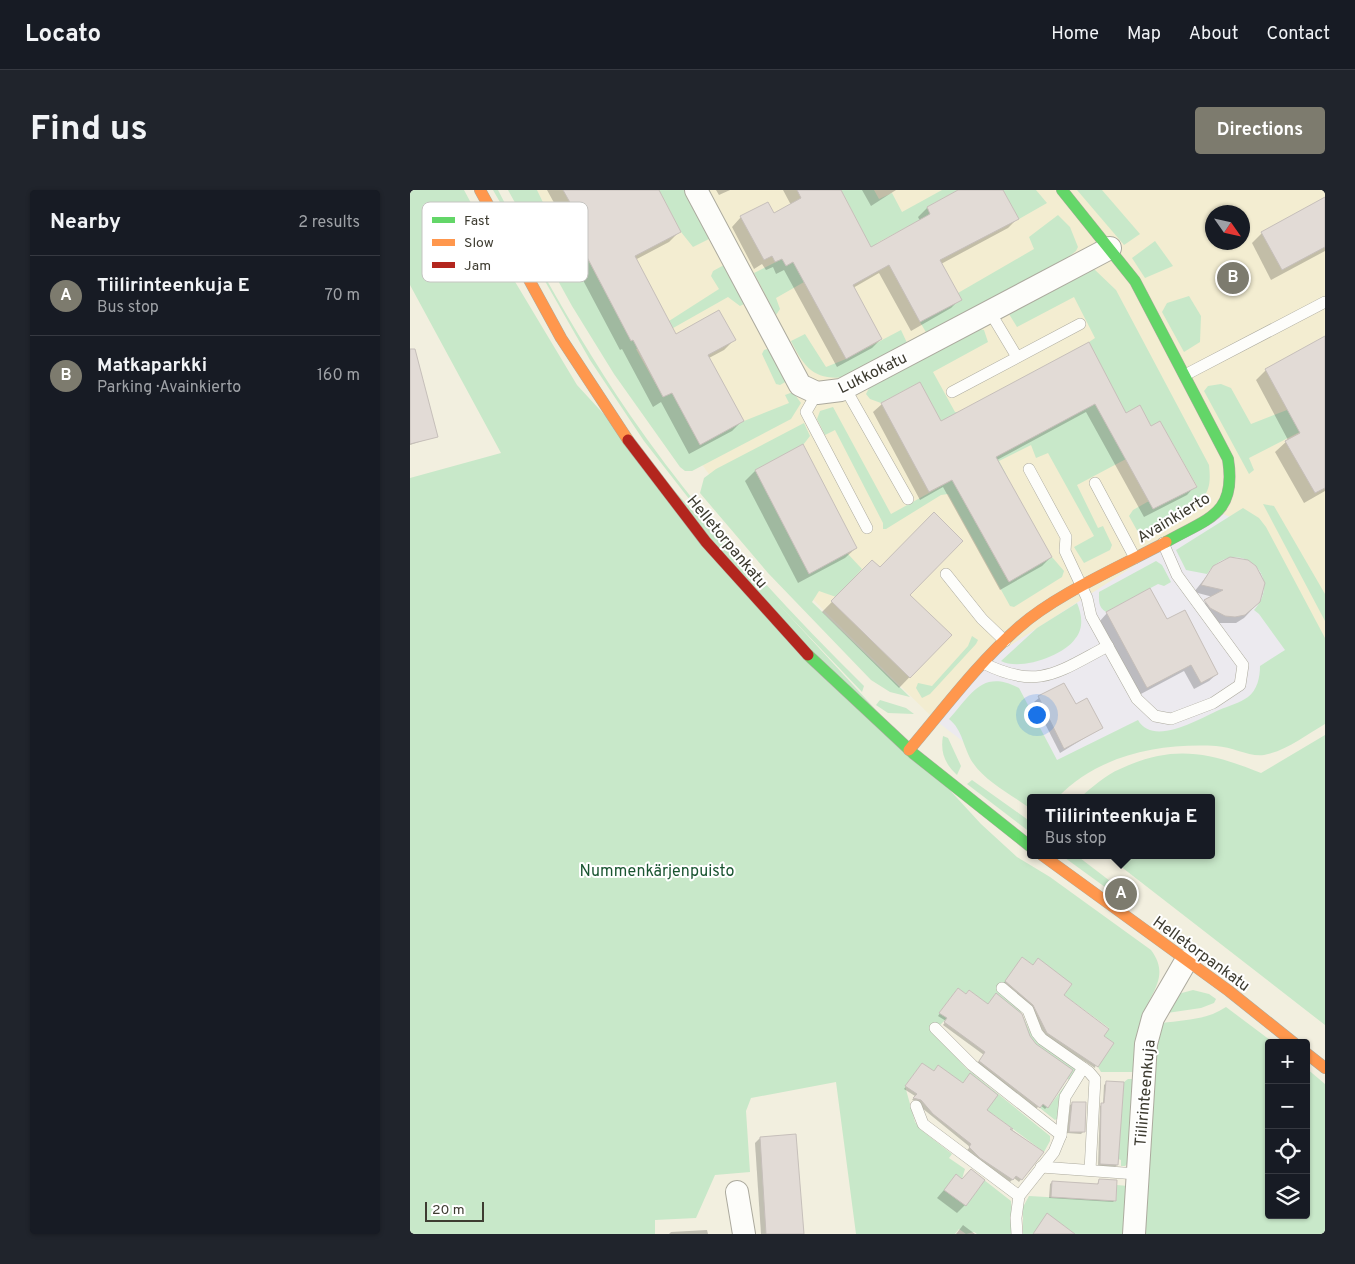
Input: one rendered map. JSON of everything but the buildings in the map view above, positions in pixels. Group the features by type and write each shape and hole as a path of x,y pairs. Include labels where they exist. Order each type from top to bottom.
{"street":[{"name":"Helletorpankatu","path":"480,190 486,202"},
{"name":"Lukkokatu","path":"696,190 800,385 817,393 841,390 1110,248"},
{"name":"Avainkierto","path":"909,750 983,663 1004,641 1044,608 1218,512 1230,496 1231,478 1228,460 1139,289 1110,248 1062,190"},
{"name":"Helletorpankatu","path":"529,282 552,324 615,422 671,498 790,638 860,707 909,750 980,809 1027,844"},
{"name":"Helletorpankatu","path":"1047,859 1229,992 1289,1039"},
{"name":"Tiilirinteenkuja","path":"1134,1234 1146,1044 1153,1018 1186,961"},
{"path":"1310,1056 1325,1068"},
{"path":"737,1192 744,1234"}],"lane":[{"path":"1185,375 1325,302"},
{"path":"990,312 1017,357"},
{"path":"952,392 1080,324"},
{"path":"845,388 908,499"},
{"path":"817,393 806,412 867,528"},
{"path":"1030,469 1066,537 1065,551 1087,598 1091,616 1137,699 1155,716 1171,719 1213,703 1240,685 1243,665 1182,582 1163,543"},
{"path":"1095,483 1135,558"},
{"path":"946,574 982,619 1004,641"},
{"path":"983,663 1003,673 1022,677 1051,676 1108,646"},
{"path":"1002,988 1028,1010 1036,1033 1095,1079 1090,1170"},
{"path":"935,1028 972,1065 1061,1135"},
{"path":"1017,1234 1016,1218 1019,1196 1054,1152 1061,1135 1065,1097 1083,1068"},
{"path":"916,1106 924,1124 1019,1196"},
{"path":"1042,1167 1137,1174"}],"shaded area":[{"path":"537,190 1325,190 1325,649 935,720 770,557 614,345 583,282 588,282 588,202 543,202"},
{"path":"1218,512 1262,530 1325,649 1236,736 1125,742 1049,780 977,752 935,720 983,663"}],"green space":[{"name":"Nummenkärjenpuisto","path":"410,190 464,190 470,202 422,202 422,282 515,282 577,385 981,824 1017,857 1050,877 1151,950 1157,960 1159,977 1142,1018 1134,1072 1101,1072 1098,1067 1114,1043 1104,1036 1109,1028 1064,995 1072,984 1038,959 1033,965 1022,957 999,992 1020,1010 1032,1036 1077,1069 1058,1118 1055,1120 1040,1108 1043,1104 1048,1108 1069,1080 1043,1058 995,1011 969,990 966,994 958,988 939,1013 947,1018 933,1032 966,1068 1050,1136 1050,1141 1044,1152 993,1114 989,1119 938,1065 934,1071 922,1063 905,1086 915,1122 920,1129 952,1154 949,1158 965,1169 962,1179 956,1175 944,1190 966,1205 981,1186 979,1176 1011,1201 1013,1234 977,1234 974,1232 966,1234 959,1229 955,1234 856,1234 836,1082 751,1098 746,1111 750,1172 715,1175 696,1218 655,1220 655,1234 410,1234 410,478 501,453 410,285"},
{"path":"493,190 498,190 504,202 500,202"},
{"path":"508,190 537,190 543,202 515,202"},
{"path":"646,190 686,190 710,235 709,239 693,247 681,232 661,194 588,233 588,223"},
{"path":"841,190 874,190 879,199 892,193 902,212 942,190 958,190 927,207 937,227 918,221 877,243 880,248 804,282 776,298 780,309 776,315 754,273 782,259 786,266 860,226"},
{"path":"1003,190 1036,190 1047,203 1019,219"},
{"path":"1077,190 1102,190 1140,234 1124,245"},
{"path":"1058,215 1070,227 1078,247 1076,251 1061,263 927,334 920,322 961,300 958,293 1034,249 1029,237"},
{"path":"1155,241 1173,266 1145,278 1132,258"},
{"path":"588,260 631,341 669,321 719,289 711,276 713,271 724,265 746,303 740,306 728,297 636,349 663,397 672,393 700,445 744,421 789,403 785,395 793,392 801,403 791,419 692,471 685,471 680,467 614,374 559,282 588,282"},
{"path":"1094,269 1116,290 1209,465 1209,484 1205,495 1193,507 1139,534 1129,516 1133,510 1149,501 1153,509 1197,486 1160,421 1151,426 1140,405 1106,424 1126,459 1077,485 1098,528 1103,526 1112,545 1110,550 1084,563 1074,547 1094,536 1048,453 1036,458 1031,445 999,461 1006,474 962,498 1008,581 1052,557 1064,571 1062,577 1014,607 1010,606 948,494 941,495 886,529 883,529 883,523 835,430 825,435 817,419 820,411 833,407 891,514 967,472 920,382 881,403 870,399 866,394 869,388 980,329 984,330 988,342 933,372 955,412 959,412 986,462 1115,393 1089,342 1095,338 1074,297 1017,327 1009,314"},
{"path":"545,282 548,282 630,415 683,487 741,556 801,622 864,686 862,692 739,563 644,441 590,360"},
{"path":"1189,296 1201,316 1200,342 1184,352 1162,312 1167,303"},
{"path":"901,330 908,345 846,377 826,377 811,370 791,341 805,334 826,367 846,359"},
{"path":"770,348 787,381 780,385 776,384 762,354 764,350"},
{"path":"1221,384 1231,388 1251,424 1287,410 1325,389 1325,419 1249,458 1254,470 1249,474 1204,391 1208,386"},
{"path":"804,423 810,436 803,445 755,470 809,573 847,553 862,569 836,597 819,591 812,602 910,697 890,692 871,680 768,573 700,493 704,478 716,469"},
{"path":"1263,504 1274,506 1325,594 1325,621"},
{"path":"1243,508 1259,518 1266,527 1325,638 1325,724 1288,746 1264,755 1253,755 1216,746 1194,746 1151,750 1130,755 1091,771 1073,783 1061,794 1027,794 1027,806 978,770 957,728 949,719 979,687 996,681 1019,688 1057,760 1138,720 1145,728 1154,731 1165,731 1189,724 1241,701 1254,691 1260,666 1285,650 1259,614 1254,610 1262,596 1264,584 1260,572 1253,563 1242,558 1230,558 1218,563 1207,574 1186,570 1176,550"},
{"path":"1156,561 1162,565 1171,582 1164,586 1158,584 1106,612 1102,608 1099,592"},
{"path":"1077,603 1081,617 1081,626 1078,635 1069,645 1051,656 1030,663 1009,664 1001,661 1037,628"},
{"path":"972,636 978,640 976,644 930,694 922,698 916,688 918,683 932,686 968,646"},
{"path":"880,700 906,708 914,714 888,713 876,705"},
{"path":"1325,735 1325,1025 1111,859 1215,859 1215,794 1084,794 1114,772 1139,761 1157,756 1191,754 1208,756 1261,773"},
{"path":"943,736 948,738 961,766 957,775 949,767 944,757 942,747"},
{"path":"972,780 1027,819 1027,830 967,784"},
{"path":"1066,859 1081,859 1110,881 1105,887"},
{"path":"1193,990 1209,994 1216,999 1214,1003 1201,1008 1167,1013 1178,994"},
{"path":"1226,1007 1269,1039 1265,1039 1265,1219 1310,1219 1310,1071 1325,1084 1325,1234 1143,1234 1154,1051 1162,1023 1203,1017"},
{"path":"1128,1079 1134,1079 1130,1161 1125,1166 1121,1166 1121,1160 1118,1159 1124,1082"},
{"path":"1117,1185 1128,1186 1125,1234 1075,1234 1059,1222 1043,1220 1033,1234 1023,1234 1023,1207 1029,1196 1116,1201"}],"traffic: fast":[{"path":"1062,190 1135,281 1228,459 1230,478 1228,492 1223,504 1206,520 1166,542"},
{"path":"808,655 914,754 1027,844"}],"traffic: slow":[{"path":"480,190 487,202"},
{"path":"530,282 561,338 628,440"},
{"path":"909,750 975,672 1018,628 1069,592 1166,542"},
{"path":"1048,859 1229,991 1289,1039"},
{"path":"1310,1056 1325,1068"}],"traffic: jam":[{"path":"628,440 706,542 808,655"}],"place":[{"name":"Matkaparkki","path":"1233,278"},
{"name":"Tiilirinteenkuja E","path":"1121,894"}]}
